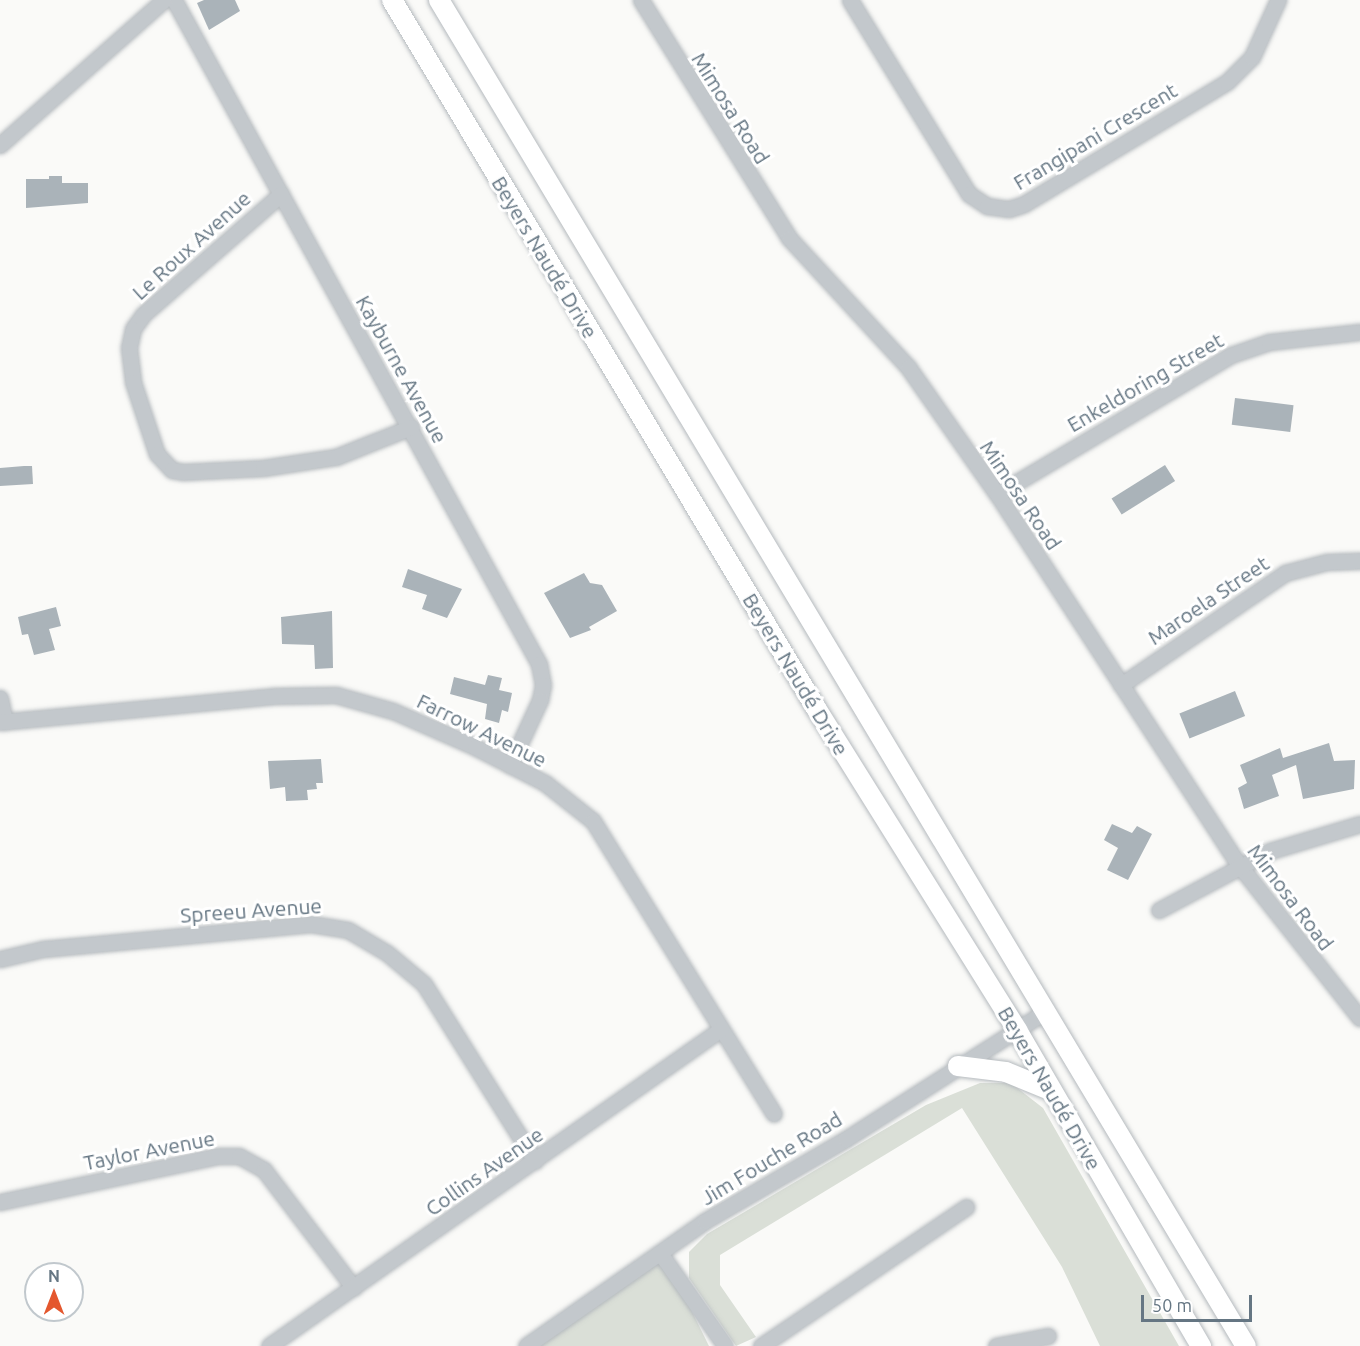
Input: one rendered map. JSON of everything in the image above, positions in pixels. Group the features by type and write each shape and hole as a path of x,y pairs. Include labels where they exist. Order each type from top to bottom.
{"main road":[{"name":"Beyers Naudé Drive","path":"392,0 810,698 1017,1030 1201,1346"},
{"name":"Beyers Naudé Drive","path":"439,0 1043,1013 1246,1346"},
{"path":"958,1066 1006,1072 1050,1090"}],"street":[{"path":"0,145 164,0"},
{"name":"Kayburne Avenue","path":"174,0 411,427 539,664 543,685 540,700 510,765"},
{"name":"Mimosa Road","path":"641,0 789,238 908,367 997,494 1239,865 1360,1018"},
{"name":"Frangipani Crescent","path":"850,0 969,194 987,206 1009,209 1024,204 1227,82 1252,57 1278,0"},
{"name":"Le Roux Avenue","path":"281,194 143,315 133,329 129,348 133,382 157,454 172,470 183,472 262,468 336,457 411,427"},
{"name":"Enkeldoring Street","path":"997,494 1231,355 1269,342 1360,332"},
{"name":"Maroela Street","path":"1121,685 1285,573 1327,562 1360,561"},
{"name":"Farrow Avenue","path":"3,721 274,696 336,695 393,711 510,765 562,795 593,821 774,1114"},
{"path":"0,698 3,721"},
{"path":"1159,910 1239,865 1312,836 1360,824"},
{"name":"Spreeu Avenue","path":"0,959 54,947 311,924 348,930 387,953 424,984 536,1161"},
{"name":"Jim Fouche Road","path":"526,1346 660,1253 1043,1013"},
{"name":"Collins Avenue","path":"269,1346 536,1161 721,1029"},
{"name":"Taylor Avenue","path":"0,1202 218,1156 239,1156 264,1170 354,1288"},
{"path":"770,1343 966,1207"},
{"path":"660,1253 725,1346"},
{"path":"996,1346 1048,1336"}],"shaded area":[{"path":"980,1083 1011,1083 1043,1108 1179,1346 1100,1346 1062,1267 962,1108 720,1255 720,1285 756,1337 736,1346 689,1278 689,1252 707,1234 926,1105"},
{"path":"663,1253 709,1346 528,1346"}],"building":[{"path":"204,0 235,0 240,11 209,30 197,3"},
{"path":"49,176 62,176 62,183 88,183 88,203 26,208 26,179 49,179"},
{"path":"1235,398 1294,405 1290,432 1232,425"},
{"path":"1165,465 1175,481 1122,514 1112,498"},
{"path":"32,466 33,484 0,486 0,468"},
{"path":"408,569 462,589 447,618 422,609 427,595 402,587"},
{"path":"584,573 590,583 602,585 617,611 589,627 591,630 570,638 544,593"},
{"path":"56,607 61,626 49,629 55,650 34,655 28,634 22,635 18,617"},
{"path":"332,611 333,668 315,669 314,645 282,644 281,617"},
{"path":"488,675 502,678 499,690 512,693 508,712 502,710 499,723 485,719 487,704 450,694 454,677 485,685"},
{"path":"1235,691 1245,716 1189,739 1179,713"},
{"path":"1329,743 1334,761 1355,760 1354,789 1303,799 1296,765 1272,775 1279,796 1244,809 1238,788 1247,783 1240,765 1280,748 1283,758"},
{"path":"321,759 323,783 316,783 317,789 307,790 308,800 286,801 285,787 270,789 268,761"},
{"path":"1112,824 1132,833 1137,826 1152,834 1128,880 1107,870 1118,848 1104,840"}]}
